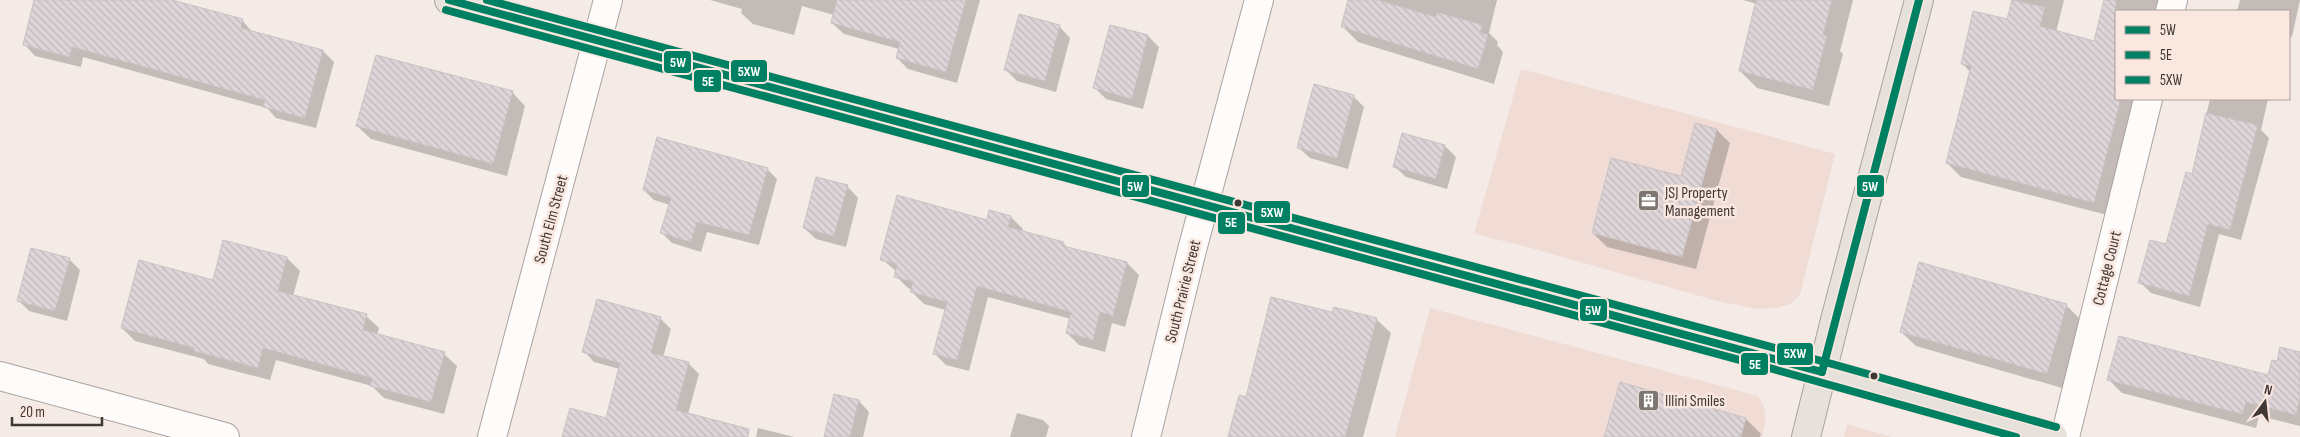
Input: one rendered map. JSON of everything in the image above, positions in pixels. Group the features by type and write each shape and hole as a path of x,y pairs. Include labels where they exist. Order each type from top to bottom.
{"main road":[{"path":"449,0 1822,372 2053,437"},
{"path":"1806,437 1919,0"}],"street":[{"name":"South Elm Street","path":"492,437 608,0"},
{"name":"South Prairie Street","path":"1146,437 1204,205 1259,0"},
{"name":"Cottage Court","path":"2064,437 2148,100"},
{"path":"0,376 225,437"}],"shaded area":[{"path":"1521,69 1835,154 1800,295 1790,304 1777,308 1757,309 1721,302 1524,246 1474,234"},
{"path":"1430,308 1758,396 1764,407 1766,418 1762,437 1395,437"},
{"path":"1847,424 1892,437 1844,437"}],"building":[{"path":"34,0 172,0 243,19 241,28 323,50 305,118 263,107 265,100 72,47 70,57 23,45"},
{"path":"837,0 966,0 946,72 896,58 900,42 831,23"},
{"path":"1348,0 1378,0 1436,17 1437,12 1483,25 1480,32 1488,35 1478,69 1341,27"},
{"path":"1756,0 1832,0 1823,35 1827,36 1813,90 1739,71"},
{"path":"2012,0 2045,7 2040,26 2094,41 2104,0 2116,0 2115,100 2121,100 2094,203 1946,163 1971,66 1961,64 1973,11 2007,19"},
{"path":"1019,14 1060,25 1045,81 1004,70"},
{"path":"1110,25 1148,35 1132,99 1093,88"},
{"path":"376,55 513,91 493,164 356,126"},
{"path":"1314,84 1354,95 1337,158 1297,148"},
{"path":"2206,113 2258,125 2230,230 2208,224 2189,296 2138,283 2150,240 2166,244 2186,172 2192,174"},
{"name":"JSJ Property Management","path":"1695,123 1717,129 1682,257 1592,233 1611,158 1681,176"},
{"path":"1402,133 1445,145 1436,179 1393,167"},
{"path":"657,137 768,168 749,235 697,222 691,242 660,233 671,198 643,190"},
{"path":"816,177 848,185 834,236 803,228"},
{"path":"897,195 987,220 989,210 1011,216 1008,227 1064,242 1063,246 1127,262 1113,316 1100,312 1093,340 1066,333 1071,312 977,286 957,360 933,354 947,302 910,292 913,282 894,277 897,264 880,260"},
{"path":"223,240 287,257 278,291 367,314 363,330 445,352 431,402 370,386 372,378 263,348 258,368 194,351 194,348 121,328 139,260 213,280"},
{"path":"31,248 70,258 55,311 17,301"},
{"path":"1919,262 2067,304 2047,374 1900,332"},
{"path":"1271,297 1332,312 1334,307 1377,318 1345,437 1228,437 1239,395 1246,397"},
{"path":"597,299 661,317 651,353 689,362 676,410 749,429 748,437 562,437 570,408 606,418 620,363 582,352"},
{"path":"2119,336 2268,375 2272,360 2277,361 2280,347 2300,352 2300,398 2296,415 2246,402 2242,414 2107,380"},
{"name":"Illini Smiles","path":"1620,382 1746,418 1741,437 1604,437"},
{"path":"834,394 859,400 850,437 824,437"}],"transit line":[{"name":"5W","path":"449,0 1822,372"},
{"name":"5XW","path":"487,0 1786,351 2056,427"},
{"name":"5W","path":"1822,372 1919,0"},
{"name":"5E","path":"446,10 1780,371 2016,437"}],"place":[{"name":"JSJ Property Management","path":"1649,201"},
{"name":"Illini Smiles","path":"1649,400"}]}
